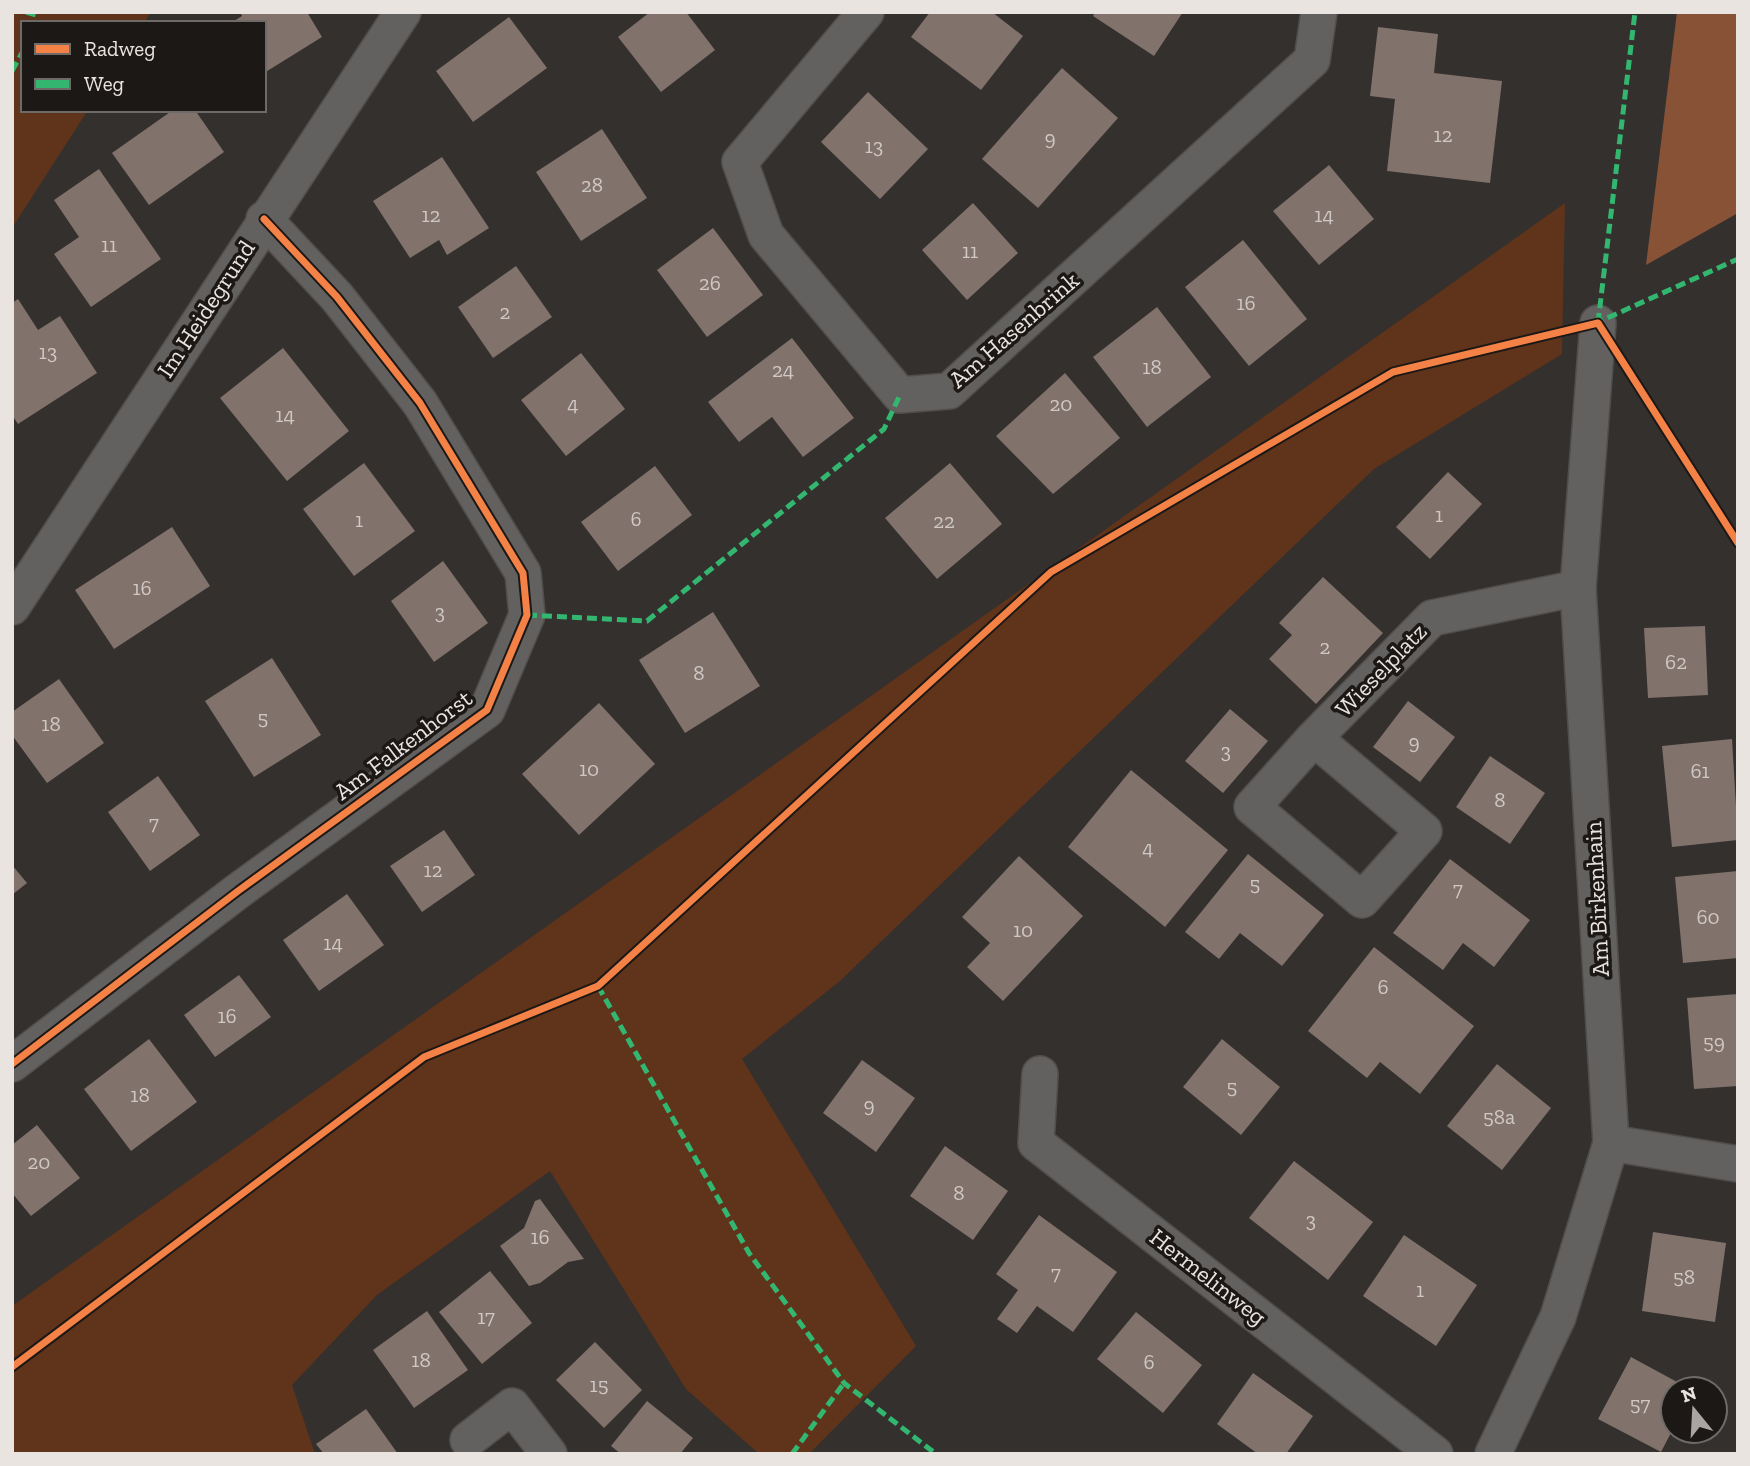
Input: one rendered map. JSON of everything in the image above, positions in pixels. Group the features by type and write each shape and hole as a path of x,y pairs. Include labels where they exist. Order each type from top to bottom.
{"street":[{"name":"Im Heidegrund","path":"12,607 264,219 403,12"},
{"name":"Am Hasenbrink","path":"866,12 740,162 766,235 900,395 949,391 1312,60 1319,12"},
{"name":"Am Falkenhorst","path":"12,1064 238,891 486,710 527,615 523,573 420,403 337,298 264,219"},
{"name":"Am Birkenhain","path":"1493,1454 1558,1317 1611,1143 1578,588 1598,323"},
{"name":"Wieselplatz","path":"1314,738 1424,831 1362,900 1252,807 1314,738 1433,618 1578,588"},
{"name":"Hermelinweg","path":"1041,1074 1036,1143 1435,1454"},
{"path":"1611,1143 1738,1164"},
{"path":"468,1440 512,1406 550,1454"}],"shaded area":[{"path":"12,12 151,12 145,21 21,21 21,112 87,112 12,228"},
{"path":"1677,12 1738,12 1738,213 1646,265"},
{"path":"1565,203 1562,354 1374,469 840,981 742,1059 916,1346 809,1454 759,1454 686,1389 550,1171 377,1295 292,1385 315,1454 12,1454 12,1306"}],"building":[{"path":"240,12 307,12 322,37 266,72 266,21 234,21 242,16"},
{"path":"650,12 686,12 715,50 661,92 618,37"},
{"path":"930,12 992,12 1023,36 981,90 911,37"},
{"path":"1095,12 1183,12 1154,56 1093,16"},
{"path":"509,17 547,68 473,122 436,71"},
{"path":"1378,27 1438,34 1434,73 1502,81 1490,183 1387,171 1395,99 1370,96"},
{"path":"1062,68 1118,118 1038,208 982,159"},
{"path":"868,92 928,149 880,199 821,142"},
{"path":"170,112 196,112 224,152 149,205 112,153"},
{"path":"602,129 647,198 581,241 536,172"},
{"path":"442,157 489,228 447,255 439,240 410,258 373,201"},
{"path":"1329,165 1374,219 1319,265 1273,211"},
{"path":"99,169 161,259 91,307 54,254 79,237 54,200"},
{"path":"973,203 1018,253 967,300 922,250"},
{"path":"713,228 763,295 707,337 657,270"},
{"path":"1243,240 1307,319 1249,366 1185,287"},
{"path":"516,266 552,317 493,358 458,307"},
{"path":"18,299 38,330 60,316 97,373 18,424 12,415 12,303"},
{"path":"1157,307 1211,377 1147,427 1093,357"},
{"path":"792,338 854,418 803,457 772,417 739,442 708,402"},
{"path":"283,348 349,431 287,481 220,398"},
{"path":"581,353 625,409 566,456 521,400"},
{"path":"1065,373 1120,438 1053,494 996,436"},
{"path":"364,463 415,531 354,576 303,509"},
{"path":"950,463 1002,524 937,579 885,518"},
{"path":"655,466 692,515 618,571 581,522"},
{"path":"1448,472 1482,504 1430,559 1396,527"},
{"path":"172,527 210,586 114,649 75,590"},
{"path":"443,561 488,623 434,662 391,601"},
{"path":"1323,577 1383,633 1316,704 1269,659 1292,635 1279,623"},
{"path":"713,612 760,686 685,733 639,660"},
{"path":"1705,626 1708,695 1648,698 1644,628"},
{"path":"272,658 321,735 254,777 205,701"},
{"path":"59,679 104,743 47,783 12,735 12,712"},
{"path":"1408,701 1455,737 1420,782 1373,747"},
{"path":"599,703 655,764 579,835 522,774"},
{"path":"1230,709 1268,741 1223,793 1185,761"},
{"path":"1732,739 1738,840 1672,847 1662,746"},
{"path":"1490,756 1545,793 1510,844 1456,807"},
{"path":"1131,770 1228,850 1165,927 1068,847"},
{"path":"158,776 200,835 150,871 108,812"},
{"path":"444,830 475,875 422,912 390,866"},
{"path":"1248,854 1324,915 1282,966 1240,933 1219,959 1185,932"},
{"path":"1019,856 1083,916 1003,1001 967,967 990,943 962,917"},
{"path":"1450,859 1530,920 1494,967 1463,943 1443,970 1393,933"},
{"path":"12,865 27,883 12,895"},
{"path":"1738,871 1738,958 1683,963 1675,877"},
{"path":"347,894 384,945 319,991 283,940"},
{"path":"1374,947 1474,1026 1420,1094 1380,1062 1367,1078 1308,1031"},
{"path":"239,975 271,1017 215,1057 184,1015"},
{"path":"1738,994 1738,1086 1694,1089 1687,998"},
{"path":"149,1039 197,1102 131,1151 84,1089"},
{"path":"1222,1039 1280,1087 1241,1135 1183,1087"},
{"path":"862,1060 915,1098 876,1152 823,1113"},
{"path":"1497,1064 1551,1108 1502,1170 1447,1126"},
{"path":"37,1125 80,1178 31,1216 12,1193 12,1145"},
{"path":"945,1146 1008,1191 973,1240 910,1196"},
{"path":"1294,1161 1373,1222 1328,1280 1249,1218"},
{"path":"540,1199 584,1259 568,1262 540,1283 529,1286 500,1246 524,1228 535,1201"},
{"path":"1039,1215 1117,1272 1073,1332 1037,1306 1017,1333 997,1319 1018,1290 996,1274"},
{"path":"1653,1232 1726,1243 1715,1322 1642,1311"},
{"path":"1404,1235 1477,1285 1436,1346 1363,1296"},
{"path":"490,1271 532,1323 482,1364 439,1312"},
{"path":"427,1311 468,1370 414,1408 373,1350"},
{"path":"1136,1312 1202,1365 1163,1413 1097,1359"},
{"path":"595,1342 642,1390 604,1428 556,1380"},
{"path":"1631,1357 1664,1375 1659,1375 1659,1445 1665,1445 1661,1452 1598,1419"},
{"path":"1253,1373 1313,1416 1286,1454 1258,1454 1217,1424"},
{"path":"647,1401 693,1438 680,1454 621,1454 611,1446"},
{"path":"366,1409 398,1454 324,1454 316,1444"}],"marked path":[{"path":"26,12 40,16"},
{"path":"1598,323 1635,12"},
{"path":"12,71 21,55"},
{"path":"1594,324 1738,259"},
{"path":"527,615 647,621 884,429 900,395"},
{"path":"598,986 749,1253 844,1383 936,1454"},
{"path":"792,1454 844,1383"}],"cycle path":[{"path":"12,1064 238,891 487,710 527,615 523,573 420,403 337,297 264,219"},
{"path":"12,1367 424,1057 598,986 1051,572 1393,372 1598,323 1738,543"}]}
